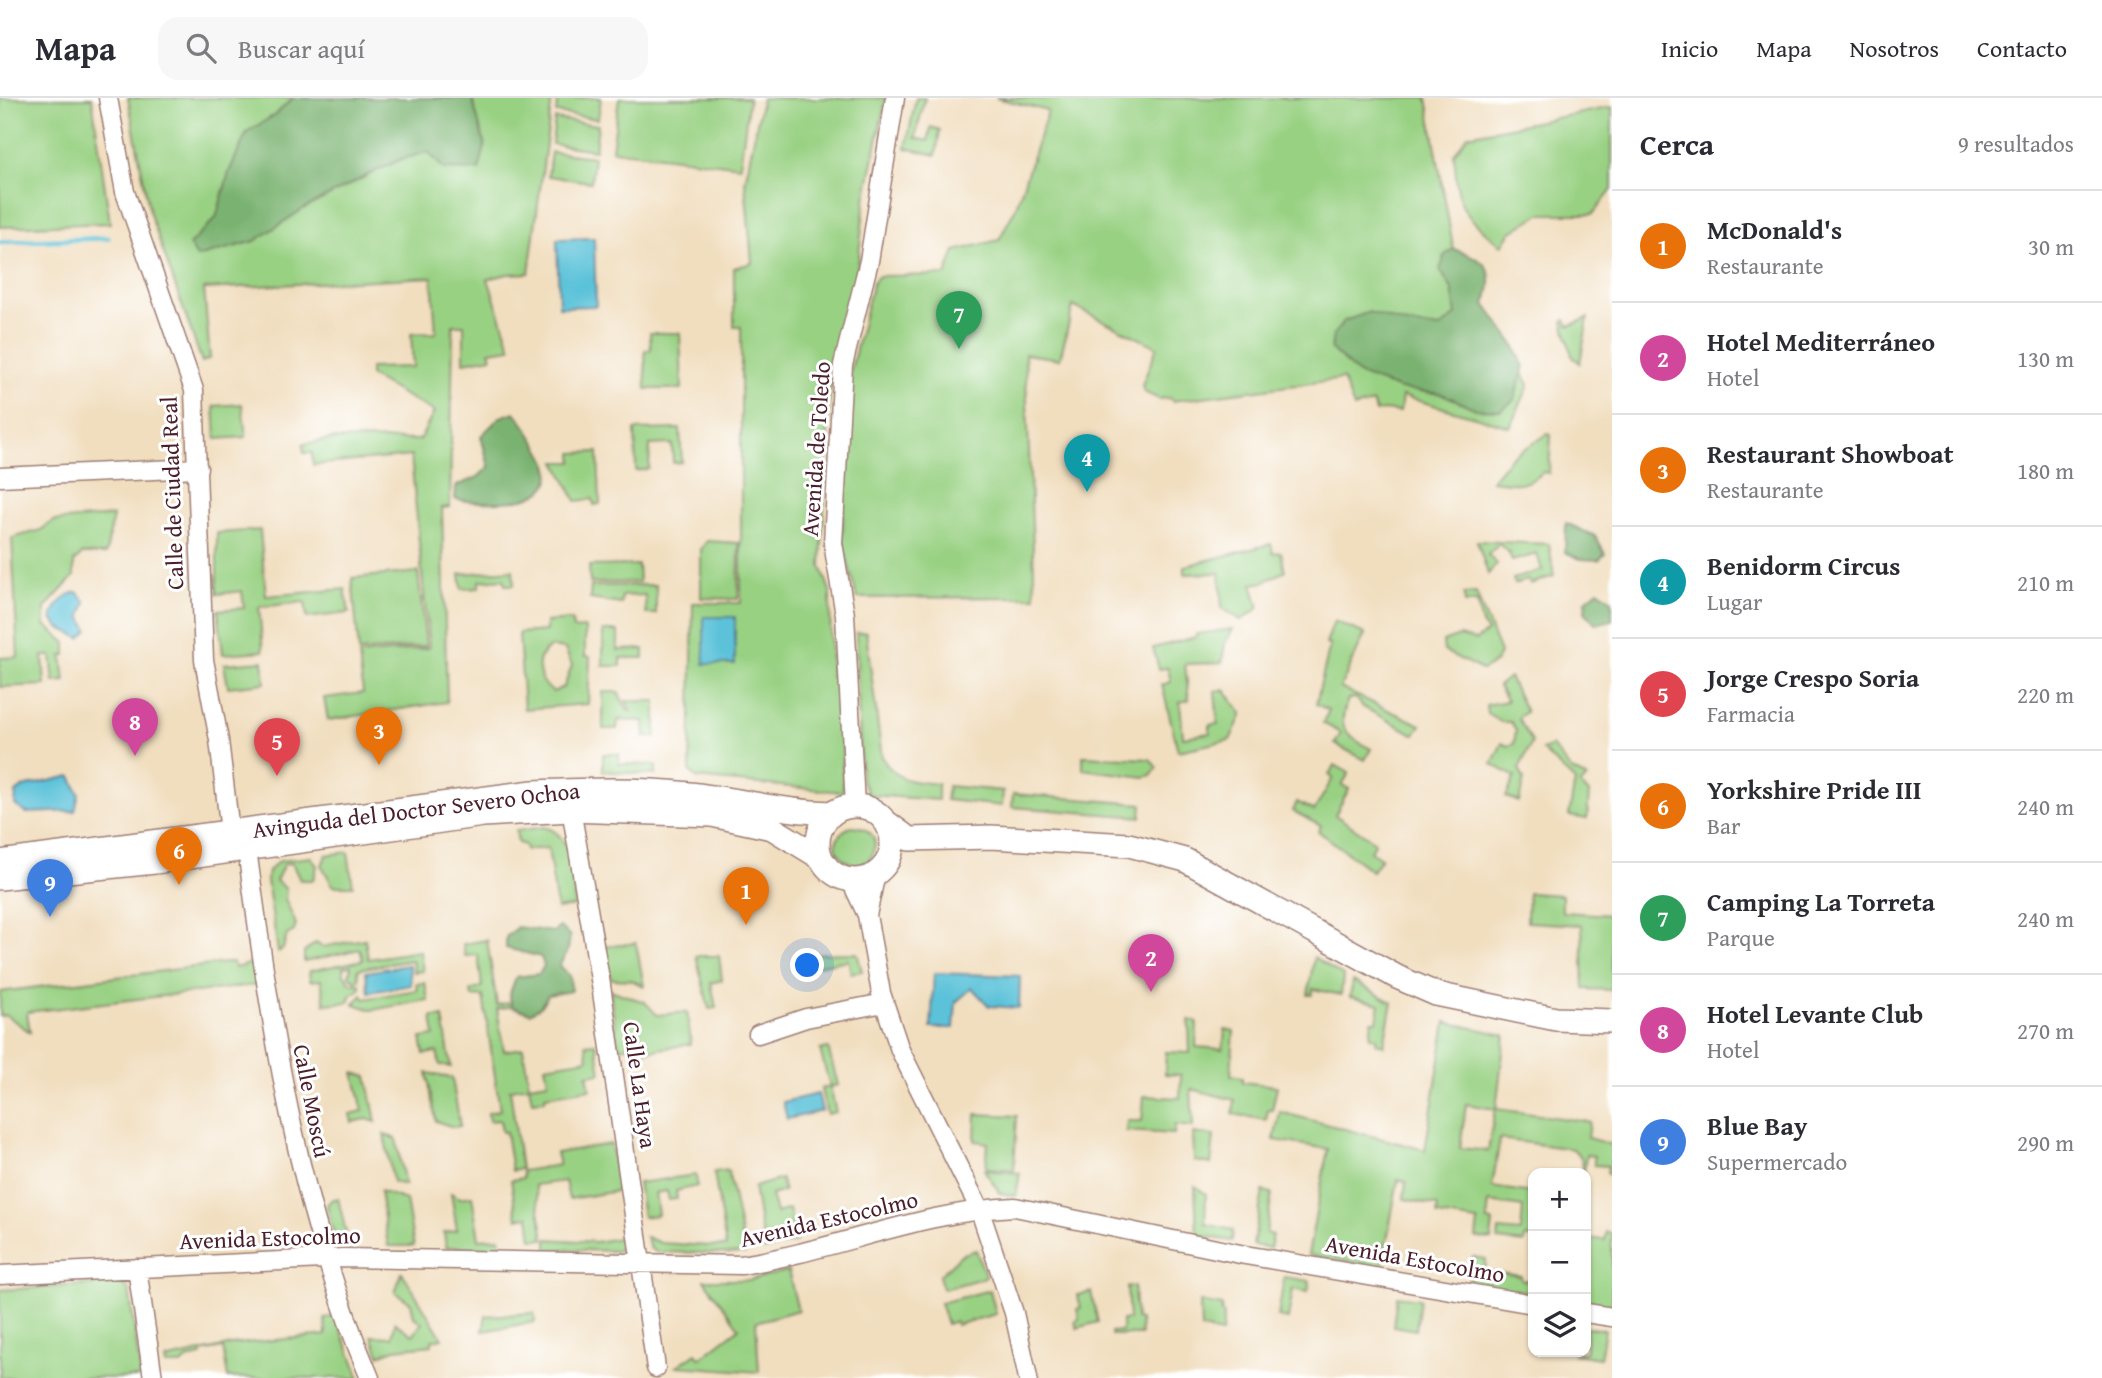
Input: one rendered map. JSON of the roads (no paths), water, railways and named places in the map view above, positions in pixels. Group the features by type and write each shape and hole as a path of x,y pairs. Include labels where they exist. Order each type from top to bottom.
{"street":[{"name":"Calle de Ciudad Real","path":"108,98 125,192 192,383 198,468 198,569 204,660 219,740 225,842"},
{"name":"Avenida de Toledo","path":"855,806 845,615 832,543 843,365 869,261 895,98"},
{"path":"0,477 198,468"},
{"name":"Avinguda del Doctor Severo Ochoa","path":"0,878 475,799 569,800 688,793 805,813 832,813"},
{"name":"Avinguda del Doctor Severo Ochoa","path":"0,862 225,842 247,849 569,800 712,815 772,828 821,858"},
{"name":"Calle La Haya","path":"569,800 600,985 656,1368"},
{"path":"909,839 883,865 862,879 850,880 828,868 821,858 819,834 832,813 855,806 877,813 909,839 991,837 1129,845 1189,862 1397,977 1436,994 1556,1019 1612,1021"},
{"path":"867,915 891,832 886,822"},
{"name":"Calle Moscú","path":"247,849 273,1032 307,1199 370,1378"},
{"path":"850,880 867,915 884,1003 900,1050 979,1208 1014,1313 1028,1378"},
{"path":"758,1034 806,1018 884,1003"},
{"name":"Avenida Estocolmo","path":"0,1275 326,1259 694,1266 760,1262 979,1208 1015,1206 1245,1255 1528,1303"},
{"path":"137,1268 153,1378"},
{"path":"1591,1314 1612,1317"}],"water":[{"path":"594,238 596,306 559,307 557,239"},
{"path":"77,592 86,602 81,616 88,630 80,638 58,627 52,619 61,602"},
{"path":"704,617 735,617 735,664 704,664"},
{"path":"71,776 79,794 75,811 26,813 15,805 16,793 23,787"},
{"path":"409,965 411,985 369,992 366,972"},
{"path":"934,973 1020,976 1019,1008 989,1006 972,988 956,1002 954,1028 931,1028"},
{"path":"818,1094 822,1111 787,1119 783,1102"}],"waterway":[{"path":"0,242 108,238"}],"place":[{"name":"Camping La Torreta","path":"959,349"},
{"name":"Benidorm Circus","path":"1087,492"},
{"name":"Hotel Levante Club","path":"135,756"},
{"name":"Restaurant Showboat","path":"379,765"},
{"name":"Jorge Crespo Soria","path":"277,776"},
{"name":"Yorkshire Pride III","path":"179,885"},
{"name":"Blue Bay","path":"50,917"},
{"name":"McDonald's","path":"746,925"},
{"name":"Hotel Mediterráneo","path":"1151,992"}]}
